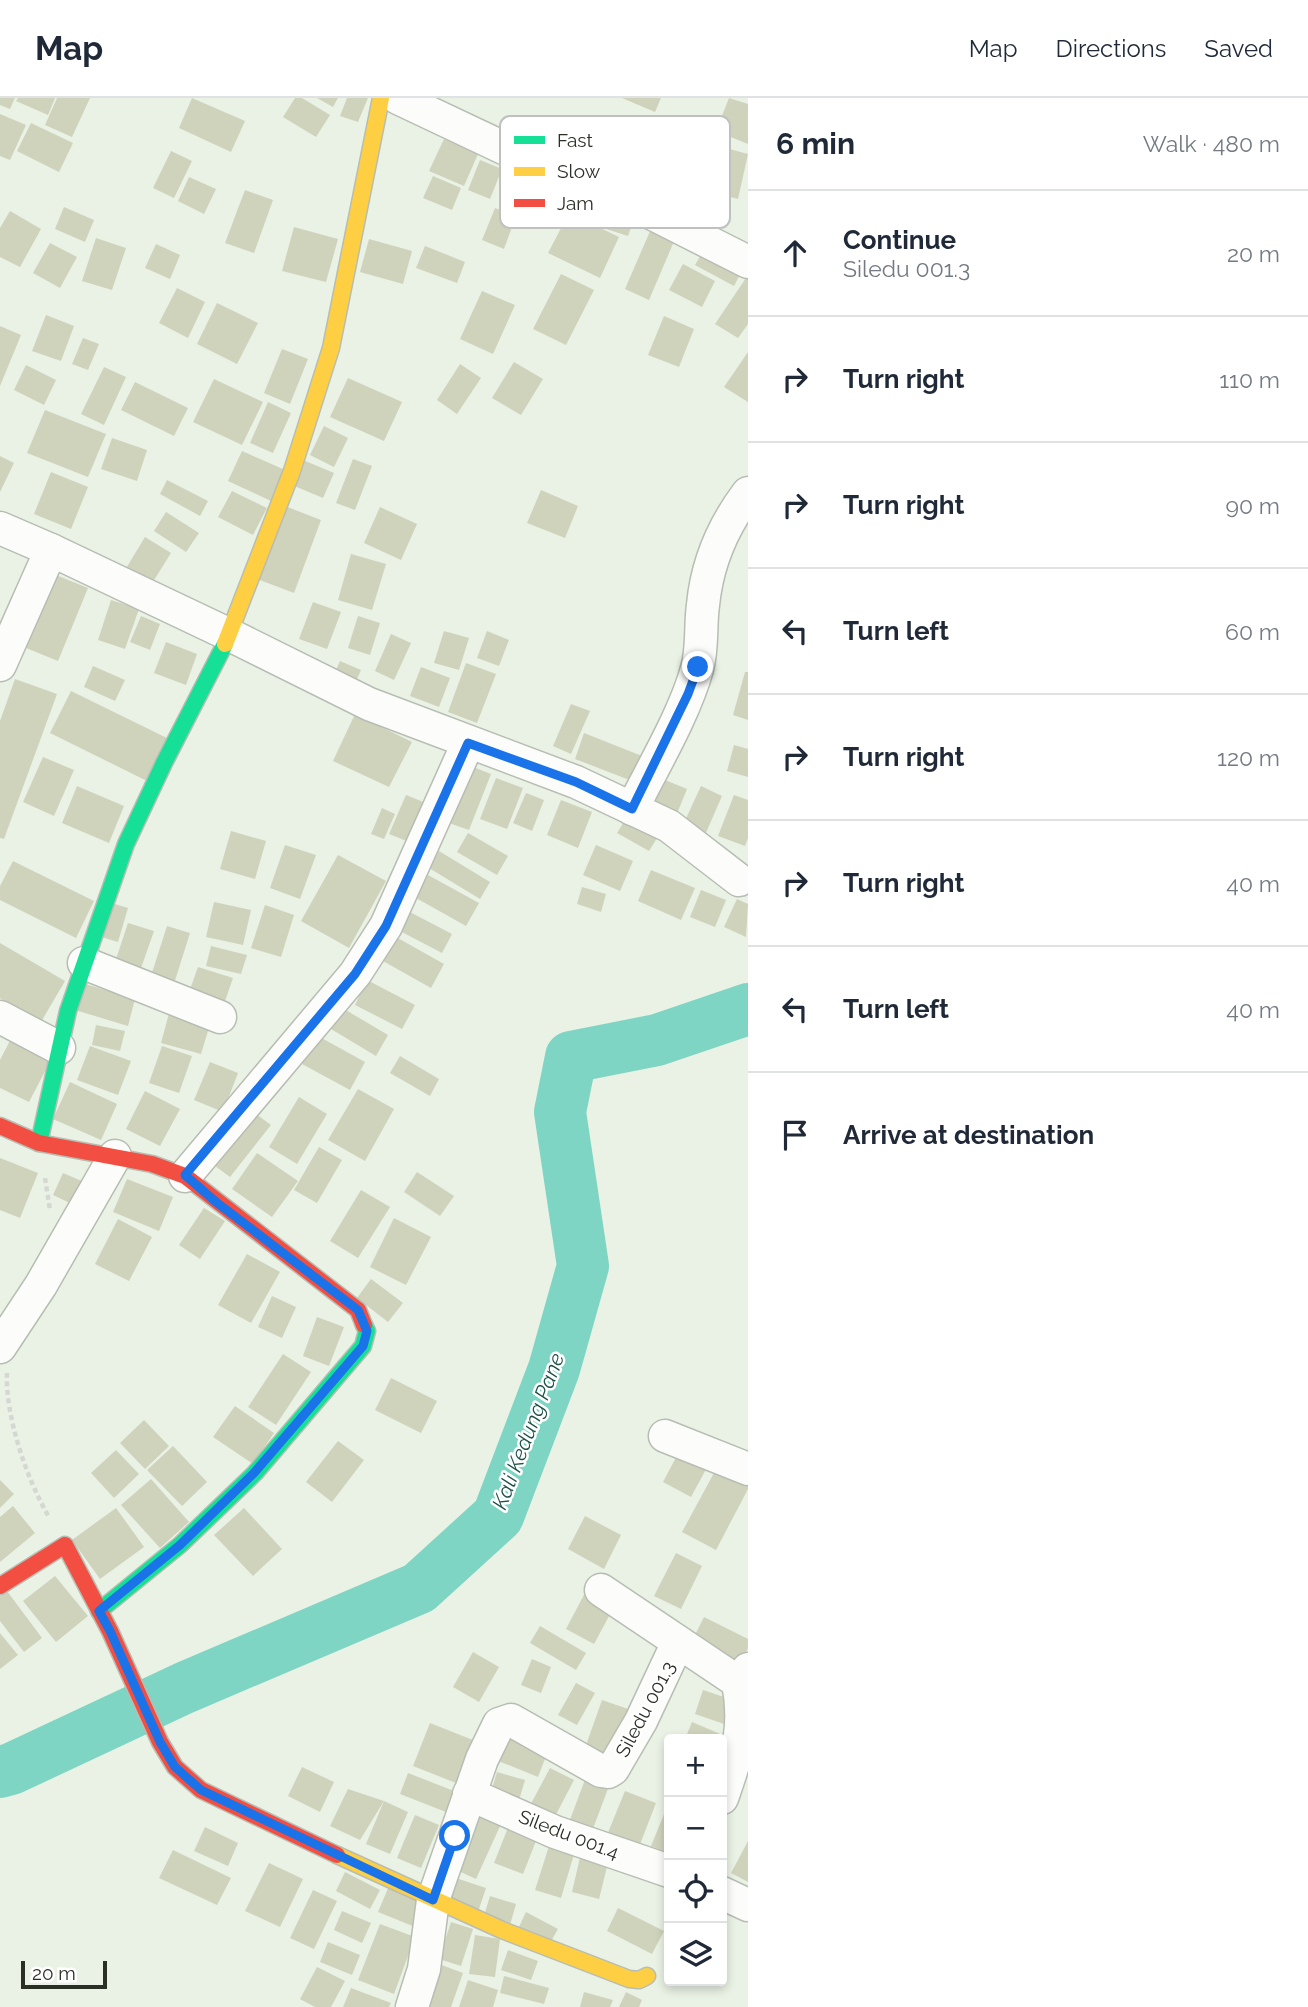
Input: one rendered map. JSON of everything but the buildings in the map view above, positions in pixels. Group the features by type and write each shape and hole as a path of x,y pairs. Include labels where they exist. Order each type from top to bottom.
{"street":[{"path":"39,1143 68,1011 126,845 164,763 230,635 292,471 331,348 381,98"},
{"path":"398,98 500,146"},
{"path":"681,228 748,262"},
{"path":"632,809 688,694 698,667 702,605 711,560 731,515 748,493"},
{"path":"0,528 230,635 369,704 576,782 669,826 739,880"},
{"path":"0,665 51,550"},
{"path":"185,1175 362,964 386,926 468,743"},
{"path":"83,963 220,1017"},
{"path":"0,1017 60,1048"},
{"path":"0,1126 39,1143 152,1164 185,1175 216,1202 358,1310 367,1331 363,1346 254,1473 180,1545 99,1611"},
{"path":"0,1347 41,1285 115,1156"},
{"path":"665,1436 748,1469"},
{"path":"0,1586 65,1545 110,1631 160,1742 175,1767 201,1790 433,1900 608,1972 639,1980 647,1976"},
{"name":"Siledu 001.3","path":"601,1590 678,1642 743,1676"},
{"name":"Siledu 001.3","path":"412,2007 424,1969 433,1900 482,1759 499,1724 512,1720 601,1771 608,1772 613,1769 641,1721 678,1642"},
{"path":"722,1797 740,1744 743,1676"},
{"name":"Siledu 001.4","path":"469,1794 555,1832 664,1869"},
{"path":"727,1895 748,1905"}],"waterway":[{"name":"Kali Kedung Pane","path":"0,1772 184,1688 419,1588 498,1516 554,1369 583,1266 560,1112 571,1057 657,1040 748,1009"}],"traffic: fast":[{"path":"39,1143 68,1011 126,844 225,644"},
{"path":"99,1611 180,1545 255,1473 363,1346 367,1331 364,1325"}],"traffic: slow":[{"path":"225,644 292,471 331,348 381,98"},
{"path":"337,1855 502,1930 629,1979 639,1980 647,1976"}],"traffic: jam":[{"path":"0,1126 39,1143 152,1164 185,1176 358,1310 364,1325"},
{"path":"0,1586 65,1545 110,1631 160,1742 175,1767 201,1790 337,1855"}],"route":[{"path":"455,1836 433,1900 201,1790 175,1767 160,1742 99,1611 180,1545 254,1473 363,1346 367,1331 358,1310 216,1202 185,1175 355,974 386,926 468,743 576,782 632,809 688,694 698,667"}]}
